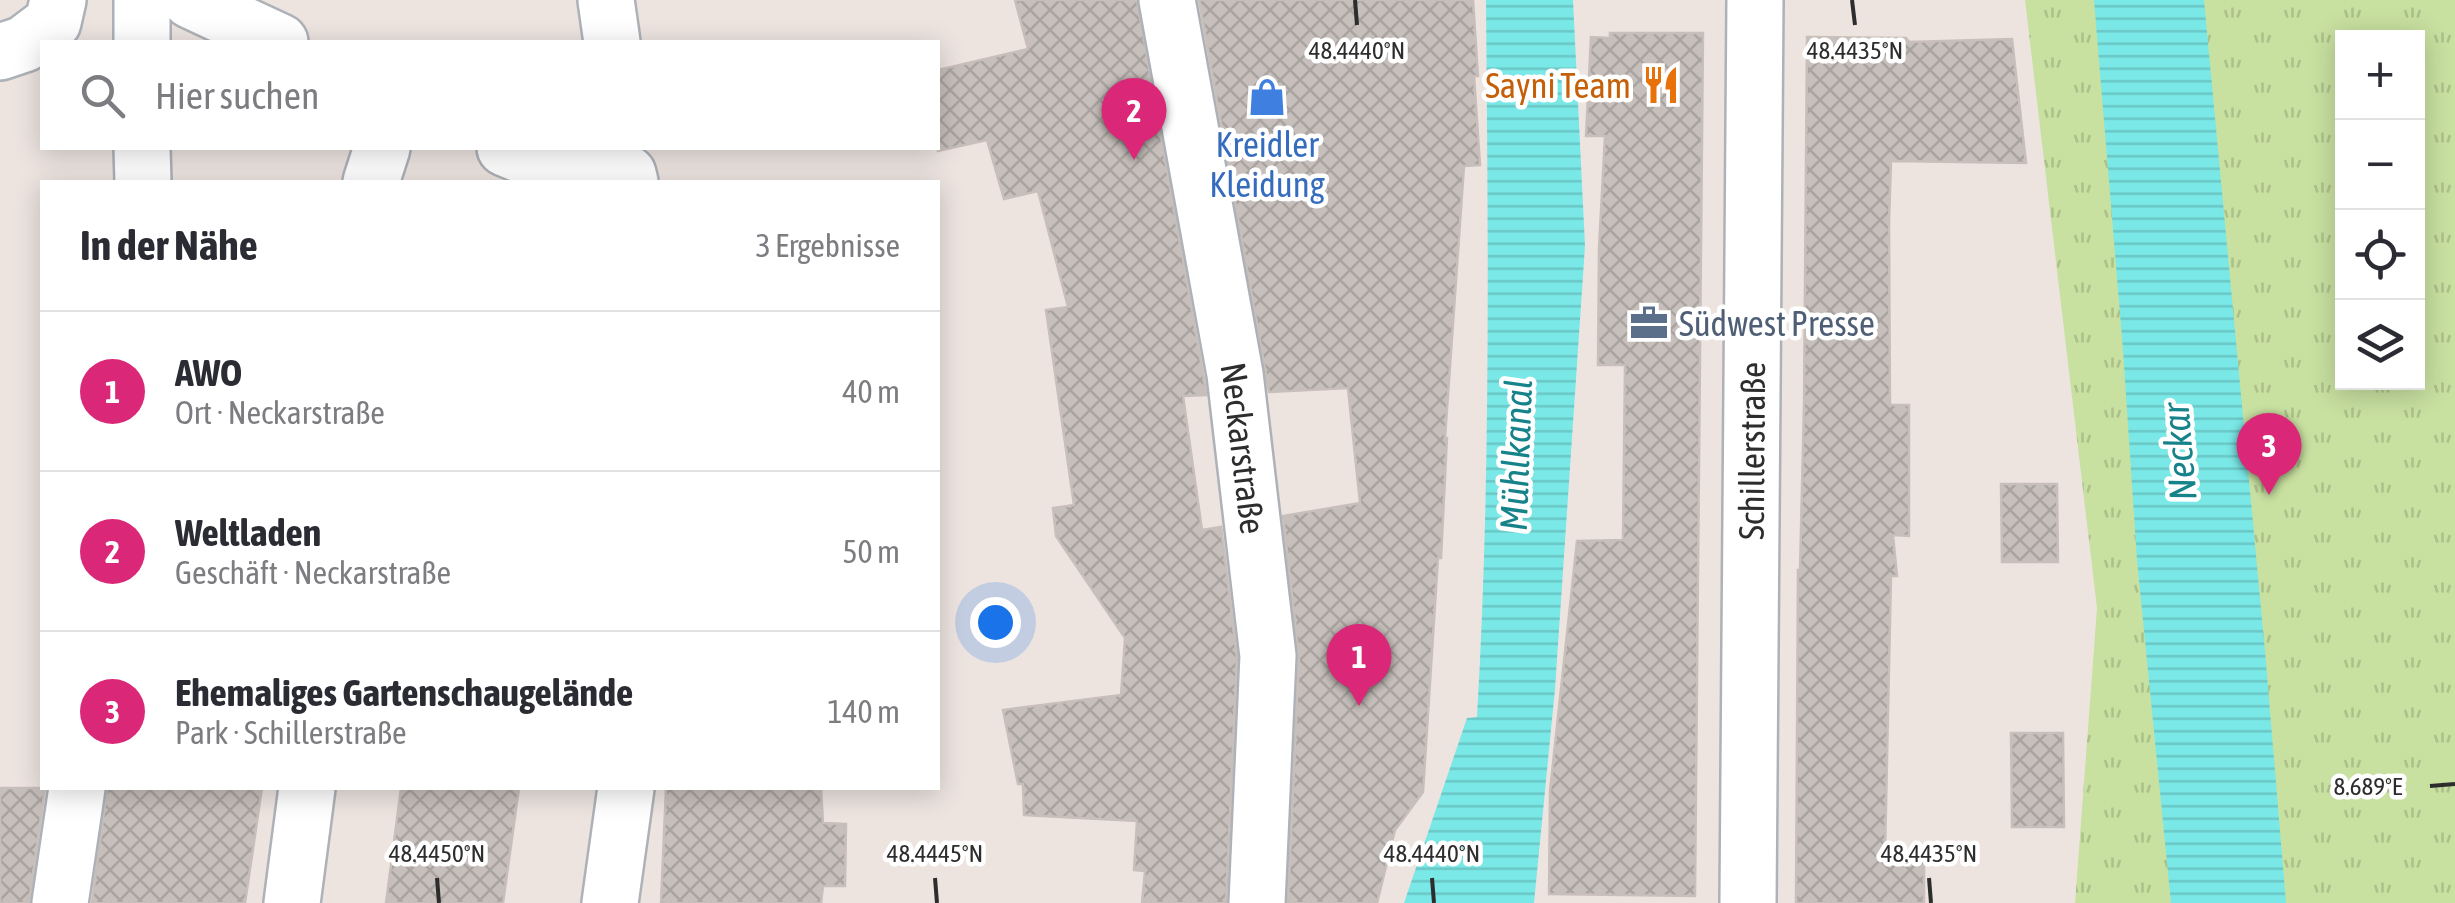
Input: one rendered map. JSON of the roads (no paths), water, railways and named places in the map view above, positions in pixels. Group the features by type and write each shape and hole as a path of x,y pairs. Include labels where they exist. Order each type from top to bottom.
{"street":[{"path":"0,52 24,44 53,22 58,0"},
{"path":"142,0 142,40"},
{"path":"190,0 276,40"},
{"path":"606,0 612,40"},
{"name":"Neckarstraße","path":"1168,0 1234,374 1268,656 1257,903"},
{"name":"Schillerstraße","path":"1748,903 1754,0"},
{"path":"142,150 143,180"},
{"path":"372,180 381,150"},
{"path":"510,150 530,158 628,168"},
{"path":"60,903 77,790"},
{"path":"292,903 307,790"},
{"path":"610,903 626,790"}],"water":[{"name":"Mühlkanal","path":"1486,0 1573,0 1585,246 1555,689 1534,903 1404,903 1467,718 1477,717 1487,449"},
{"name":"Neckar","path":"2094,0 2204,0 2286,903 2171,903 2137,560"}],"place":[{"name":"Sayni Team","path":"1661,85"},
{"name":"Kreidler Kleidung","path":"1267,97"},
{"name":"Weltladen","path":"1134,160"},
{"name":"Südwest Presse","path":"1649,323"},
{"name":"Ehemaliges Gartenschaugelände","path":"2269,495"},
{"name":"AWO","path":"1359,706"}]}
